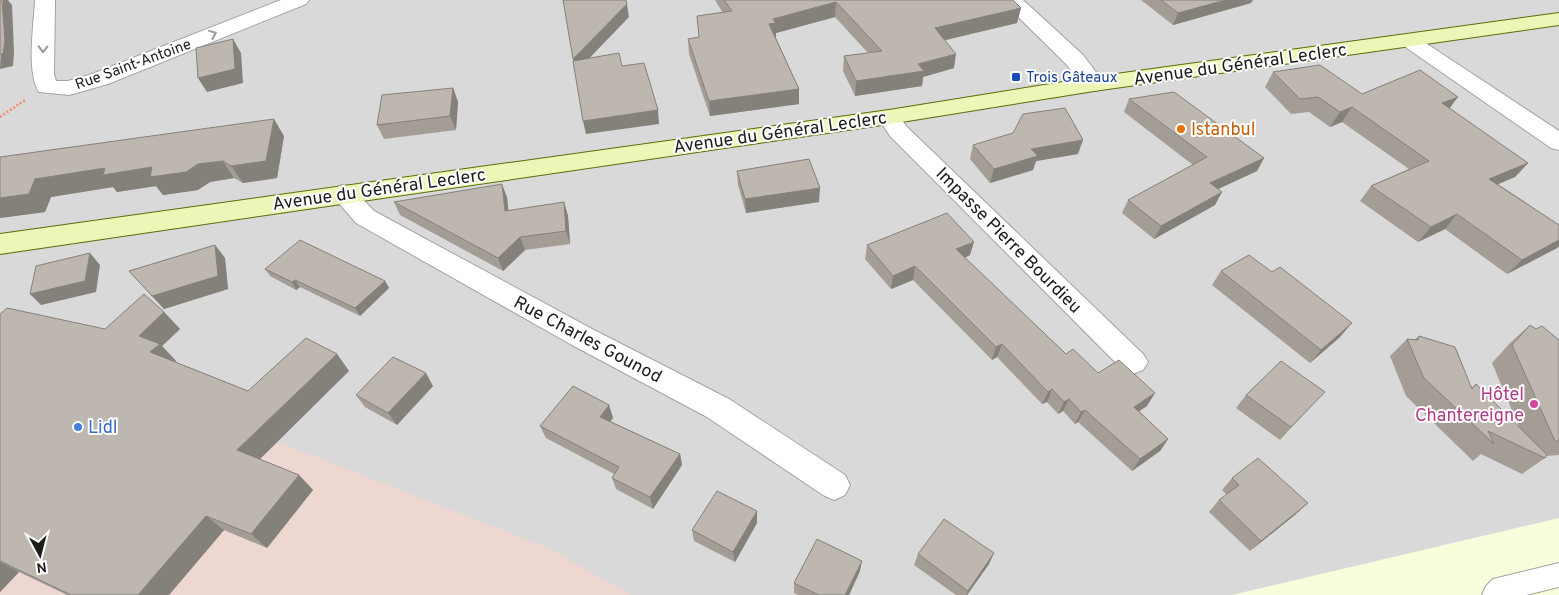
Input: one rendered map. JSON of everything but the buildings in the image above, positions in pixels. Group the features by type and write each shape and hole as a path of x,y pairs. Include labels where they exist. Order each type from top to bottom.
{"main road":[{"name":"Avenue du Général Leclerc","path":"0,244 889,117 1094,84 1559,19"}],"street":[{"name":"Rue Saint-Antoine","path":"45,0 43,74 47,87 69,88 100,79 299,0"},
{"path":"1011,0 1075,60 1094,84"},
{"path":"1408,40 1559,142"},
{"name":"Impasse Pierre Bourdieu","path":"889,117 898,131 1133,362"},
{"name":"Rue Charles Gounod","path":"343,194 365,217 582,337 718,408 834,484"}],"lane":[{"path":"1495,595 1502,588 1559,575"}],"shaded area":[{"path":"0,0 1559,0 1559,595 565,595 0,361"},
{"path":"0,346 122,381 548,548 631,595 0,595"},
{"path":"1559,518 1559,595 1232,595"}],"place":[{"name":"Trois Gâteaux","path":"1016,77"},
{"name":"Istanbul","path":"1181,129"},
{"name":"Hôtel Chantereigne","path":"1534,404"},
{"name":"Lidl","path":"78,427"}]}
